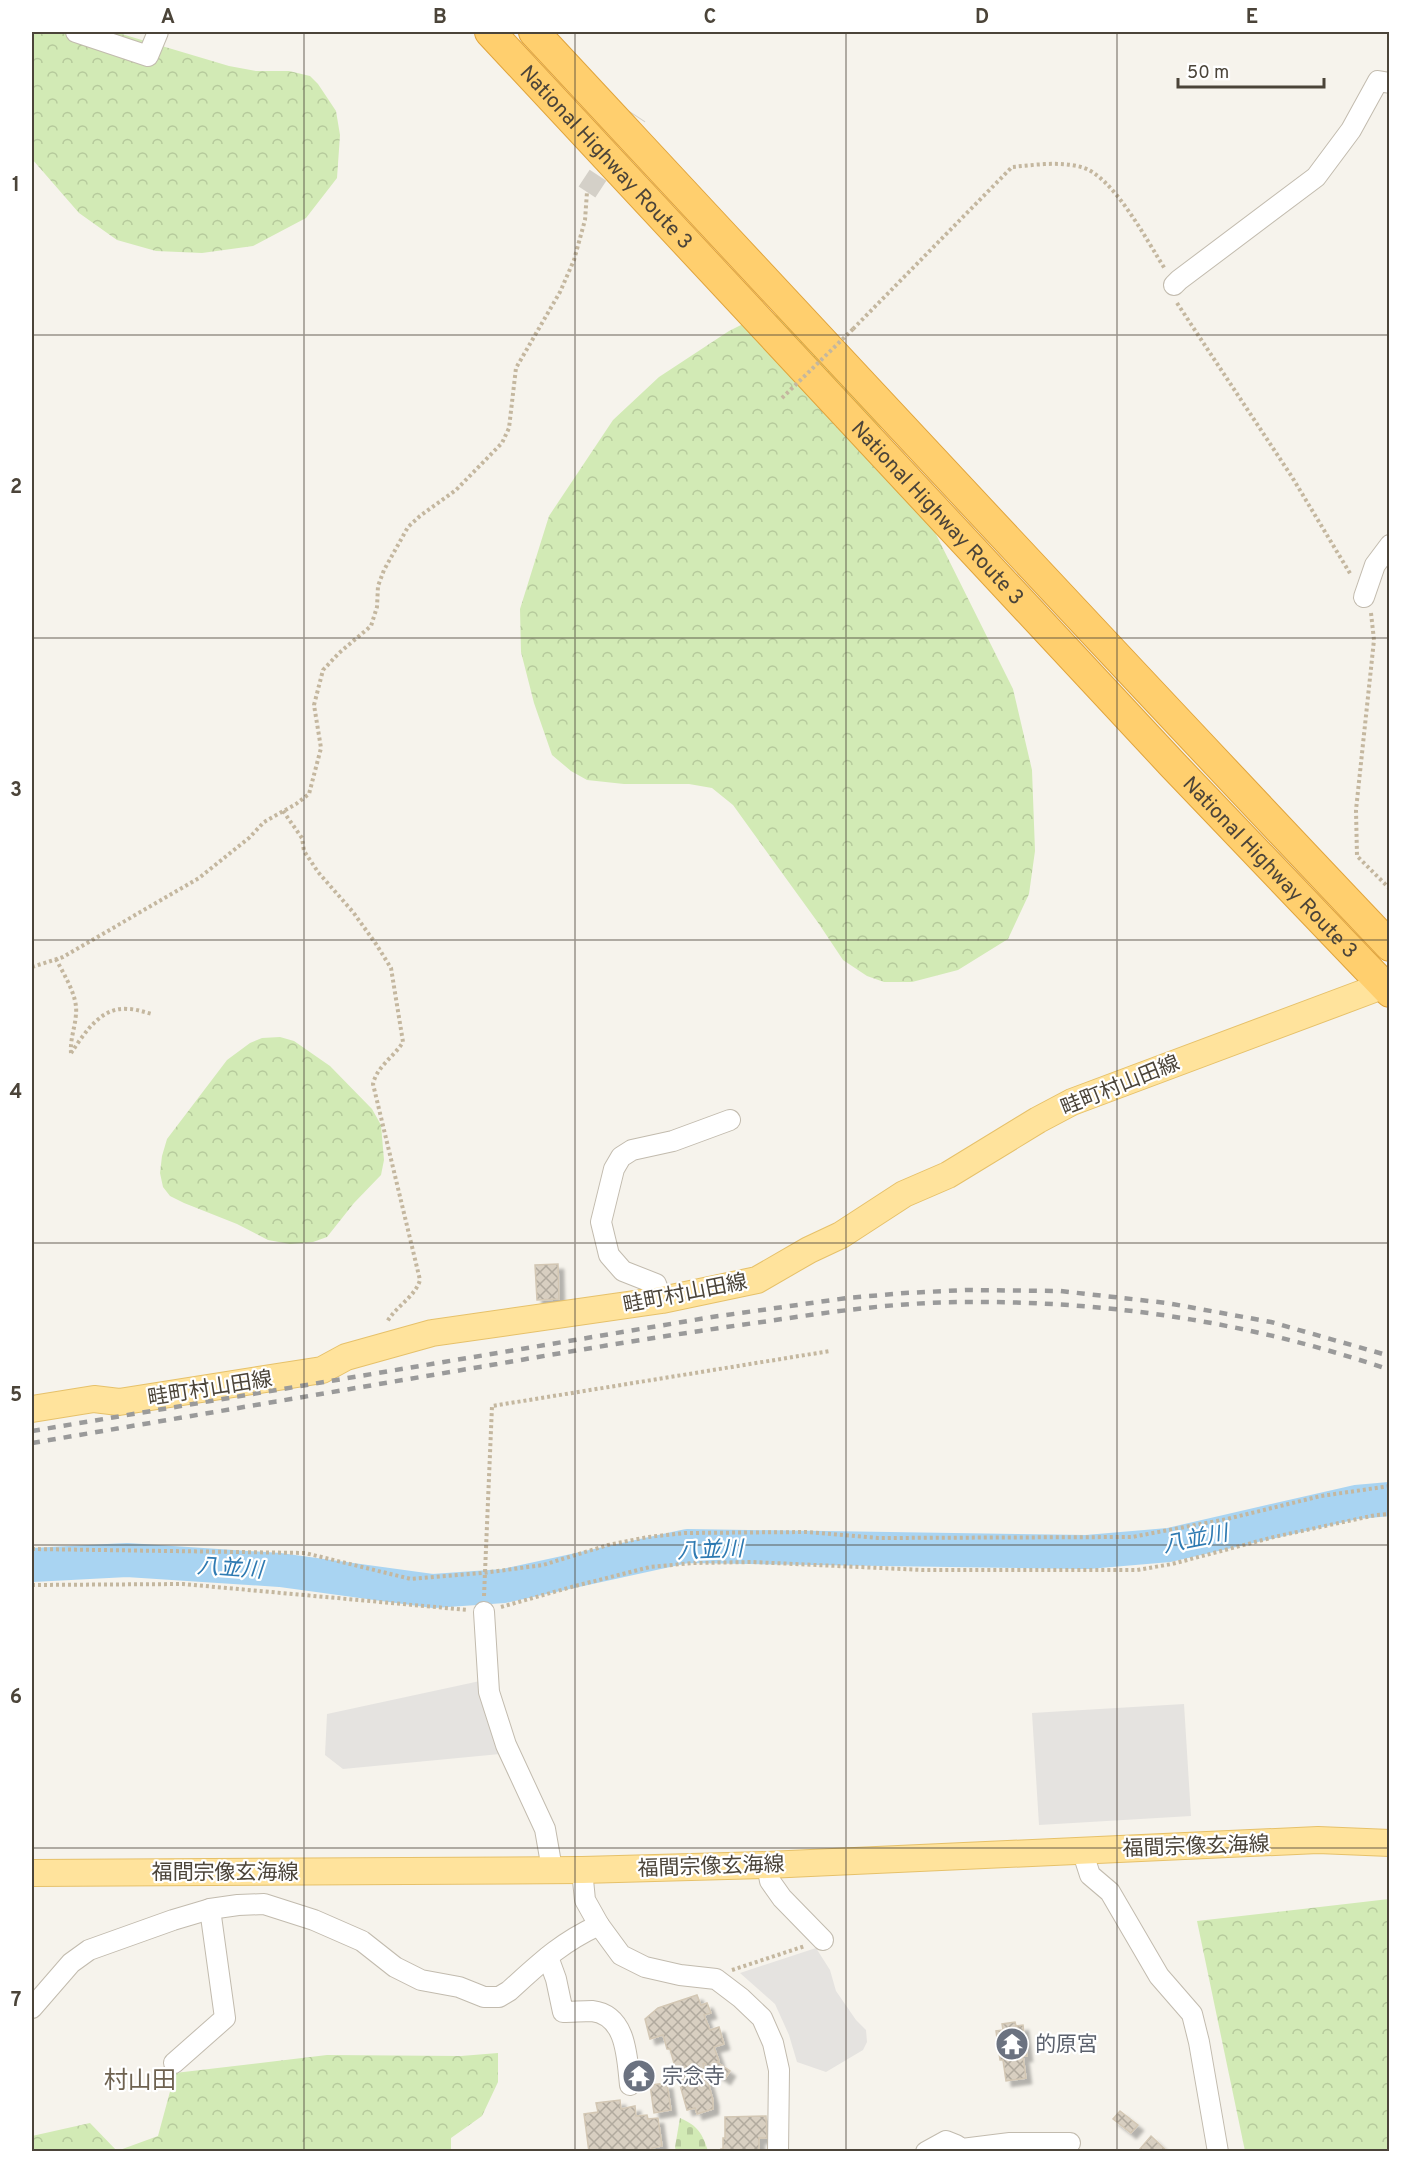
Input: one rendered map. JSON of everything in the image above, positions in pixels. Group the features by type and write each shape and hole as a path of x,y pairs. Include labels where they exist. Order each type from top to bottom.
{"highway":[{"name":"National Highway Route 3","path":"490,32 1180,773 1387,986"},
{"name":"National Highway Route 3","path":"534,32 1197,744 1389,945"}],"main road":[{"name":"畦町村山田線","path":"32,1409 94,1400 119,1402 322,1370 346,1357 432,1333 663,1300 757,1280 809,1250 841,1235 904,1194 948,1175 1072,1102 1387,986"},
{"name":"福間宗像玄海線","path":"32,1873 582,1870 767,1865 1318,1840 1389,1843"}],"street":[{"path":"76,32 148,56 158,32"},
{"path":"1174,285 1316,177 1351,130 1378,81 1389,83"},
{"path":"1364,597 1375,565 1389,546"},
{"path":"663,1300 656,1284 623,1271 609,1255 601,1222 614,1169 621,1157 632,1150 673,1141 730,1120"},
{"path":"484,1612 489,1692 506,1745 545,1829 552,1869"},
{"path":"1082,1850 1090,1875 1110,1892 1159,1976 1192,2014 1218,2151"},
{"path":"767,1865 770,1881 782,1898 823,1940"},
{"path":"582,1870 585,1900 599,1925 621,1955 645,1967 680,1975 716,1978 762,2018 773,2043 779,2070 778,2151"},
{"path":"235,1872 238,1905"},
{"path":"32,2008 71,1963 89,1950 210,1909 264,1904 314,1920 362,1941 394,1967 421,1980 459,1987 484,1997 500,1997 574,1936 599,1925"},
{"path":"174,2063 225,2019 210,1909"},
{"path":"548,1956 556,1979 563,2013 594,2011 609,2018 619,2028 624,2043 630,2085"},
{"path":"926,2151 946,2141 962,2149 1010,2143 1071,2143"}],"path":[{"path":"782,398 853,329 1011,167 1065,164 1083,167 1095,174 1120,199 1174,285 1174,298 1292,477 1370,607 1374,640 1356,810 1358,856 1389,889"},
{"path":"32,967 56,959 199,878 249,838 264,822 309,794 321,748 314,705 323,670 370,626 377,608 378,586 384,570 408,528 420,516 456,490 502,443 506,436 509,428 516,368 561,292 574,260 585,220 587,192"},
{"path":"284,811 302,838 304,851 318,872 353,912 391,968 398,1000 403,1042 398,1052 375,1074 373,1084 420,1280 417,1288 391,1314 383,1328 382,1347"},
{"path":"56,959 76,1006 70,1053 91,1024 106,1014 126,1008 152,1014"},
{"path":"483,1574 492,1406 830,1351"},
{"path":"32,1549 304,1553 411,1579 483,1574 543,1565 608,1545 685,1533 808,1533 878,1538 1132,1537 1227,1519 1321,1496 1389,1486"},
{"path":"32,1586 183,1584 484,1612 650,1567 693,1563 752,1562 923,1570 1137,1570 1172,1564 1274,1537 1389,1514"},
{"path":"716,1978 730,1970 823,1940"}],"green space":[{"path":"32,32 115,32 229,66 256,71 289,71 310,76 336,111 340,135 337,178 306,218 253,246 202,253 156,251 117,240 79,213 32,159"},
{"path":"783,315 832,340 901,464 1013,689 1032,770 1035,851 1029,894 1008,939 958,970 912,982 884,982 867,976 843,960 733,805 712,788 689,784 624,784 587,780 571,771 552,755 534,703 521,652 520,609 549,516 613,420 659,377 729,331 759,316"},
{"path":"280,1037 294,1041 330,1066 372,1109 381,1125 384,1160 381,1175 354,1203 327,1237 313,1242 290,1244 268,1240 237,1224 184,1203 170,1196 163,1187 160,1173 167,1139 227,1060 250,1043 262,1038"},
{"path":"1389,1899 1389,2151 1245,2151 1197,1921"},
{"path":"498,2053 498,2082 482,2116 451,2138 451,2151 117,2151 158,2136 175,2073 327,2055 461,2056"},
{"path":"680,2118 698,2131 708,2151 676,2151"},
{"path":"90,2123 117,2151 32,2151 32,2136"}],"shaded area":[{"path":"480,1681 500,1754 343,1769 325,1755 327,1714"},
{"path":"1184,1704 1191,1816 1039,1825 1032,1713"},
{"path":"816,1948 830,1970 836,1991 856,2020 866,2030 867,2042 863,2050 826,2072 797,2062 789,2035 775,2004 740,1973"}],"building":[{"path":"558,1264 559,1299 537,1300 535,1265"},
{"path":"697,1995 701,2005 707,2003 711,2013 704,2015 710,2030 719,2027 724,2044 714,2047 719,2061 717,2062 730,2071 725,2079 707,2067 705,2063 703,2064 713,2100 713,2109 697,2114 695,2108 687,2110 670,2049 667,2049 663,2035 650,2039 645,2019 658,2008"},
{"name":"的原宮","path":"1015,2022 1016,2026 1023,2025 1027,2056 1023,2056 1026,2078 1006,2081 996,2031 1003,2030 1002,2024"},
{"path":"667,2083 671,2110 654,2113 650,2085"},
{"path":"620,2100 621,2109 635,2106 636,2116 647,2115 648,2119 658,2118 662,2146 652,2148 652,2152 589,2152 584,2114 598,2112 596,2103"},
{"path":"1120,2111 1138,2125 1131,2133 1113,2119"},
{"path":"766,2116 767,2138 759,2138 759,2152 721,2152 723,2138 725,2138 725,2117"},
{"path":"1151,2136 1168,2152 1139,2150"}],"waterway":[{"name":"八並川","path":"32,1565 127,1560 280,1570 433,1591 504,1586 687,1546 1087,1552 1169,1545 1356,1502 1390,1499"}],"tunnel":[{"path":"587,192 637,116"}],"railway":[{"path":"32,1431 712,1317 847,1298 905,1293 966,1290 1060,1291 1167,1303 1271,1322 1390,1356"},
{"path":"32,1443 639,1340 819,1314 918,1304 1022,1303 1076,1306 1182,1318 1287,1339 1390,1370"}],"place":[{"name":"的原宮","path":"1012,2044"},
{"name":"宗念寺","path":"639,2076"}],"district":[{"name":"村山田","path":"140,2080"}]}
